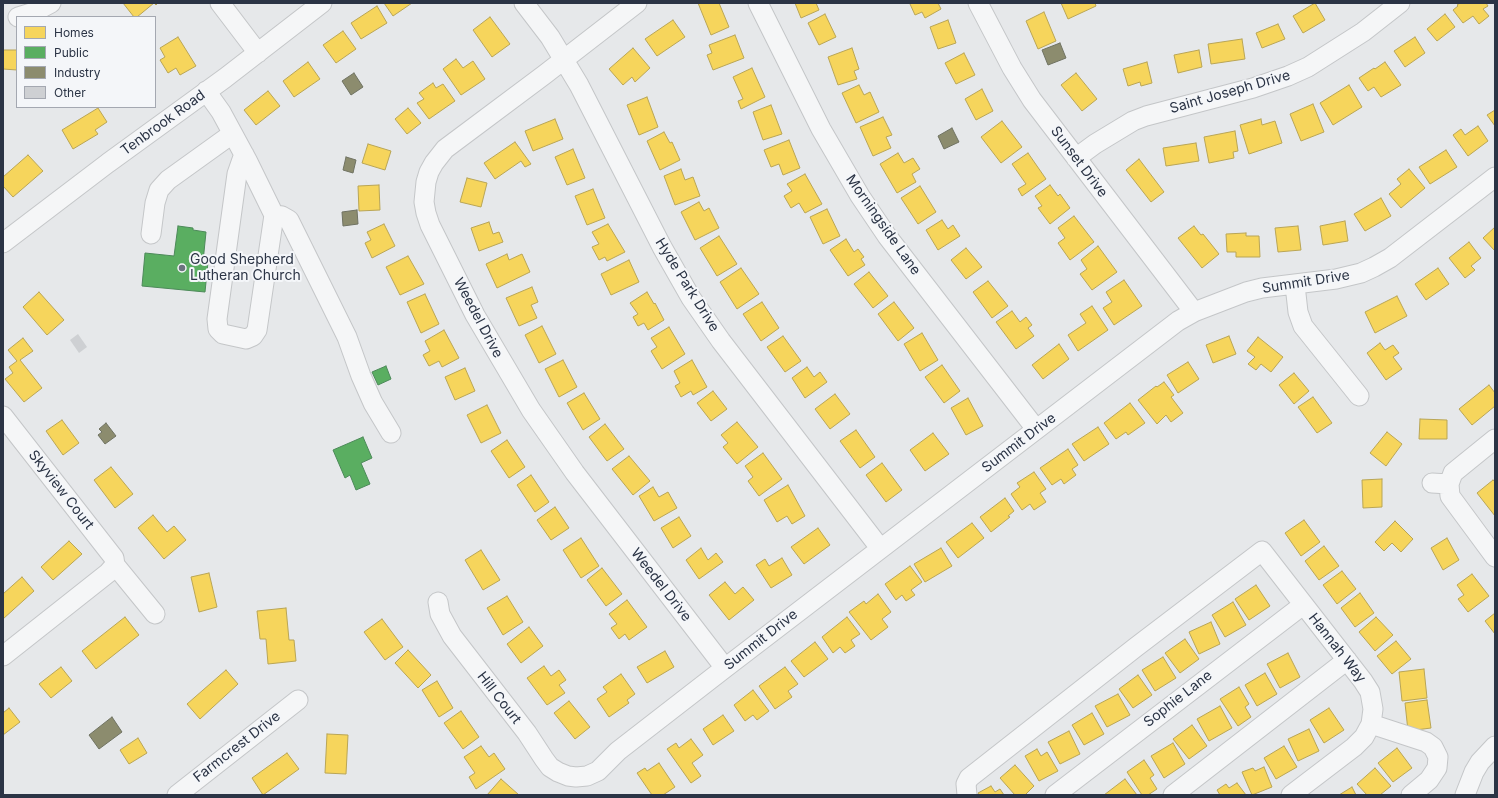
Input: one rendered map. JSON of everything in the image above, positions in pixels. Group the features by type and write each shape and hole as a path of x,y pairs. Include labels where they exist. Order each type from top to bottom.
{"street":[{"path":"20,16 34,12 51,3"},
{"path":"220,3 258,53"},
{"name":"Tenbrook Road","path":"3,243 108,163 258,53 322,3"},
{"name":"Hyde Park Drive","path":"524,3 541,25 579,84 671,264 695,303 722,341 880,548"},
{"name":"Weedel Drive","path":"637,3 440,154 434,163 426,182 424,202 426,213 437,239 475,315 542,426 590,494 725,668"},
{"name":"Morningside Lane","path":"758,3 821,129 860,196 887,236 1036,429"},
{"name":"Sunset Drive","path":"978,3 1022,85 1041,113 1194,312"},
{"name":"Saint Joseph Drive","path":"1076,158 1133,121 1146,116 1253,88 1288,76 1308,67 1363,32 1400,3"},
{"path":"3,17 16,17"},
{"path":"206,92 220,112 244,154 274,216 257,330 253,336 246,339 223,334 218,329 217,319 236,174 244,154"},
{"path":"151,234 155,203 160,190 168,180 232,134"},
{"name":"Summit Drive","path":"576,777 587,776 598,771 618,750 1171,326 1194,312 1246,292 1262,288 1348,277 1374,267 1390,258 1495,177"},
{"path":"274,216 282,216 289,220 347,337 361,376 373,403 391,433"},
{"path":"1295,284 1298,312 1304,326 1359,396"},
{"name":"Skyview Court","path":"3,416 114,558 115,565 155,614"},
{"path":"1495,439 1440,484 1495,557"},
{"name":"Hannah Way","path":"967,795 966,784 969,778 1262,550 1363,681 1370,692 1373,709 1371,724 1364,737 1354,747 1291,795"},
{"path":"3,656 108,573 115,565"},
{"name":"Hill Court","path":"438,602 440,614 452,636 527,733 550,767 568,776 576,777"},
{"name":"Sophie Lane","path":"1055,795 1303,605"},
{"path":"1173,795 1347,660"},
{"name":"Farmcrest Drive","path":"177,795 298,700"},
{"path":"1371,724 1426,742 1433,747 1438,757 1437,768 1429,780 1411,795"},
{"path":"1465,795 1474,772 1480,762 1495,746"}],"building: Homes":[{"path":"123,3 154,3 138,16 133,16"},
{"path":"384,3 412,3 393,16"},
{"path":"698,3 719,3 729,27 711,35"},
{"path":"795,3 816,3 819,10 801,18"},
{"path":"938,3 941,9 925,18 922,12 915,15 910,4"},
{"path":"1061,3 1095,3 1096,6 1068,19"},
{"path":"1315,3 1325,20 1303,33 1293,16"},
{"path":"1460,3 1486,3 1488,6 1483,9 1489,16 1479,24 1473,16 1463,23 1453,10"},
{"path":"377,6 387,23 361,39 351,23"},
{"path":"1044,12 1056,41 1038,49 1026,21"},
{"path":"825,14 836,37 819,45 808,23"},
{"path":"1445,14 1455,27 1437,41 1427,29"},
{"path":"490,17 510,44 492,57 473,30"},
{"path":"673,20 685,37 657,56 645,39"},
{"path":"948,20 956,43 938,49 930,27"},
{"path":"1278,24 1285,39 1262,48 1256,33"},
{"path":"343,31 356,49 336,63 323,45"},
{"path":"735,35 744,58 713,70 707,55 712,53 709,45"},
{"path":"178,37 196,66 180,75 176,68 168,73 160,60 165,57 160,48"},
{"path":"1415,37 1425,53 1405,67 1394,51"},
{"path":"1242,39 1245,59 1211,64 1208,44"},
{"path":"633,48 650,68 635,82 632,77 623,85 609,69"},
{"path":"852,48 859,69 854,71 857,79 838,85 828,57"},
{"path":"3,50 16,50 16,70 3,69"},
{"path":"1199,50 1202,67 1178,73 1174,55"},
{"path":"964,53 975,75 956,84 945,63"},
{"path":"456,59 463,68 473,61 485,79 461,95 443,69"},
{"path":"308,62 320,79 294,97 283,81"},
{"path":"1147,62 1152,83 1141,86 1140,82 1128,86 1123,69"},
{"path":"1385,62 1401,85 1381,97 1374,87 1368,91 1359,78"},
{"path":"752,68 765,97 741,109 738,101 743,99 733,77"},
{"path":"1076,73 1097,99 1082,111 1061,85"},
{"path":"433,83 436,88 443,84 455,101 429,119 417,103 424,99 419,93"},
{"path":"859,85 864,95 870,92 879,112 856,123 842,93"},
{"path":"1349,85 1362,107 1333,125 1320,103"},
{"path":"982,89 993,111 976,120 965,99"},
{"path":"268,91 280,106 256,125 244,110"},
{"path":"647,97 658,127 639,135 627,105"},
{"path":"1313,104 1324,132 1301,141 1290,114"},
{"path":"771,105 782,134 763,140 753,112"},
{"path":"98,108 107,122 95,130 98,134 73,149 62,130"},
{"path":"408,108 421,123 407,134 395,119"},
{"path":"1495,110 1495,126 1487,115"},
{"path":"883,117 892,135 886,137 891,148 873,156 860,127"},
{"path":"555,119 563,139 533,151 525,131"},
{"path":"1261,119 1262,125 1275,121 1282,143 1249,154 1240,125"},
{"path":"1002,121 1022,147 1001,163 981,137"},
{"path":"1478,126 1488,141 1468,156 1453,135 1461,129 1465,135"},
{"path":"1235,131 1238,151 1233,152 1234,158 1209,163 1204,137"},
{"path":"664,132 670,143 672,142 680,160 660,170 647,141"},
{"path":"789,140 800,168 783,175 779,164 771,167 764,150"},
{"path":"515,142 531,164 525,167 521,161 495,179 484,163"},
{"path":"1196,143 1199,161 1166,166 1163,148"},
{"path":"368,144 391,151 385,170 362,163"},
{"path":"573,149 585,178 567,185 555,157"},
{"path":"1446,150 1457,167 1430,184 1419,167"},
{"path":"898,153 904,163 913,158 920,169 912,174 916,182 897,193 880,164"},
{"path":"1028,153 1046,179 1022,196 1018,189 1026,184 1012,164"},
{"path":"28,155 43,171 13,197 3,186 3,177"},
{"path":"1139,159 1164,192 1151,202 1126,170"},
{"path":"681,169 685,180 693,177 700,196 675,205 664,176"},
{"path":"1409,169 1425,188 1401,208 1389,194 1401,184 1397,179"},
{"path":"805,174 822,204 805,213 799,203 791,208 784,196 792,191 787,184"},
{"path":"467,178 487,183 481,207 460,202"},
{"path":"379,185 380,210 359,211 358,186"},
{"path":"1050,185 1058,196 1060,194 1070,208 1050,224 1038,208 1042,206 1035,196"},
{"path":"920,186 936,212 918,224 901,198"},
{"path":"593,189 605,218 587,225 575,196"},
{"path":"1381,198 1391,216 1365,231 1354,214"},
{"path":"699,202 704,211 709,208 719,228 695,240 681,212"},
{"path":"827,209 840,236 823,244 810,217"},
{"path":"1074,216 1094,242 1070,260 1058,243 1065,238 1058,228"},
{"path":"942,220 948,229 953,225 960,236 938,250 926,230"},
{"path":"1345,221 1348,241 1323,245 1320,226"},
{"path":"489,222 493,234 499,232 503,242 479,251 471,228"},
{"path":"384,224 395,246 372,258 365,243 371,240 367,232"},
{"path":"608,224 625,252 607,261 605,257 599,260 592,247 599,244 592,232"},
{"path":"1194,226 1201,235 1203,234 1219,254 1202,268 1178,238"},
{"path":"1298,226 1301,250 1278,252 1275,228"},
{"path":"1495,227 1495,251 1483,238"},
{"path":"1246,233 1246,236 1259,236 1260,257 1236,257 1236,252 1227,252 1226,234"},
{"path":"719,236 737,264 717,276 700,248"},
{"path":"846,239 854,252 858,249 864,257 861,259 865,265 848,276 830,250"},
{"path":"1469,242 1481,258 1471,266 1475,270 1465,278 1449,258"},
{"path":"1098,246 1117,272 1092,290 1080,274 1087,269 1081,260"},
{"path":"966,248 982,267 966,279 951,260"},
{"path":"507,254 509,260 522,254 530,272 497,288 486,264"},
{"path":"408,256 424,284 400,295 386,267"},
{"path":"629,260 639,282 611,295 601,274"},
{"path":"741,268 759,294 737,309 720,282"},
{"path":"1438,268 1449,284 1426,300 1415,284"},
{"path":"869,272 888,296 873,308 854,284"},
{"path":"1124,280 1142,306 1114,325 1103,308 1112,302 1106,292"},
{"path":"988,281 1008,306 992,318 973,292"},
{"path":"532,287 538,302 531,305 537,318 519,326 506,298"},
{"path":"39,292 64,320 47,335 23,307"},
{"path":"647,292 664,320 648,330 644,323 638,326 633,317 638,314 630,303"},
{"path":"425,294 439,324 421,333 407,302"},
{"path":"1397,296 1407,316 1375,333 1365,312"},
{"path":"762,302 779,328 761,341 743,314"},
{"path":"894,302 914,328 898,341 878,314"},
{"path":"1092,306 1108,330 1078,351 1068,335 1086,323 1080,314"},
{"path":"1012,311 1020,322 1026,317 1032,325 1028,328 1034,336 1016,349 996,322"},
{"path":"542,326 556,354 539,363 525,335"},
{"path":"669,327 685,354 662,369 651,351 657,347 651,338"},
{"path":"444,330 459,358 442,367 439,361 429,366 423,355 430,351 425,341"},
{"path":"922,333 938,360 920,371 904,344"},
{"path":"783,336 801,361 785,372 767,347"},
{"path":"1229,336 1236,354 1213,363 1206,345"},
{"path":"1258,337 1283,357 1271,372 1261,364 1256,370 1248,364 1255,357 1247,351"},
{"path":"23,338 33,351 20,360 42,388 24,402 5,379 13,373 9,367 17,361 8,350"},
{"path":"1380,343 1385,350 1393,345 1399,353 1393,357 1402,369 1386,380 1367,353"},
{"path":"1059,344 1069,359 1043,379 1032,365"},
{"path":"563,360 577,387 559,397 545,369"},
{"path":"692,360 707,387 693,395 691,391 681,397 675,386 680,383 674,371"},
{"path":"1188,362 1199,379 1178,393 1167,375"},
{"path":"942,365 960,391 944,403 925,377"},
{"path":"807,367 814,377 820,372 827,382 805,398 792,378"},
{"path":"465,368 475,391 455,400 445,377"},
{"path":"1294,373 1309,391 1294,404 1279,385"},
{"path":"1164,382 1174,395 1171,397 1183,413 1171,422 1166,415 1157,424 1138,400 1156,386 1157,387"},
{"path":"1489,385 1495,393 1495,406 1472,425 1459,409"},
{"path":"713,391 727,409 711,421 697,403"},
{"path":"584,393 600,419 583,430 567,403"},
{"path":"835,394 850,414 830,429 815,409"},
{"path":"1313,397 1332,423 1317,433 1298,407"},
{"path":"968,398 983,426 966,435 951,408"},
{"path":"1130,403 1145,423 1128,435 1126,432 1116,439 1104,423"},
{"path":"487,405 501,433 481,443 467,415"},
{"path":"1420,419 1447,420 1447,439 1419,439"},
{"path":"62,420 79,443 63,455 46,431"},
{"path":"737,422 758,447 737,464 723,447 728,443 721,435"},
{"path":"605,424 624,449 607,461 589,437"},
{"path":"1098,427 1109,444 1084,461 1072,444"},
{"path":"856,430 875,457 860,468 840,441"},
{"path":"1387,432 1402,444 1386,466 1370,453"},
{"path":"933,433 949,454 925,471 910,450"},
{"path":"507,440 525,467 509,478 491,451"},
{"path":"1068,449 1078,465 1072,469 1076,475 1064,484 1061,479 1052,485 1040,468"},
{"path":"763,453 782,479 759,496 748,481 753,477 745,466"},
{"path":"629,456 650,481 633,495 612,469"},
{"path":"882,463 902,490 886,502 866,475"},
{"path":"111,467 133,494 115,508 94,480"},
{"path":"1034,472 1046,489 1040,493 1046,502 1034,510 1030,504 1022,510 1011,494 1020,487 1017,483"},
{"path":"531,475 549,502 535,512 517,485"},
{"path":"1382,479 1382,507 1363,508 1362,480"},
{"path":"1493,480 1495,482 1495,516 1477,493"},
{"path":"788,485 805,516 792,524 787,516 777,522 764,500"},
{"path":"653,487 659,497 668,492 677,508 654,521 639,496"},
{"path":"1005,498 1014,511 1008,516 1010,517 991,532 980,517"},
{"path":"555,507 569,528 551,540 537,520"},
{"path":"153,515 167,532 174,526 186,540 164,559 138,528"},
{"path":"679,517 691,536 673,548 661,528"},
{"path":"1304,520 1320,542 1301,556 1285,533"},
{"path":"1395,521 1413,539 1401,552 1392,543 1384,551 1375,542"},
{"path":"972,523 984,538 958,558 946,542"},
{"path":"818,528 830,545 804,564 791,547"},
{"path":"581,538 599,566 581,578 563,550"},
{"path":"1447,538 1459,560 1443,570 1431,548"},
{"path":"69,541 82,554 53,580 41,567"},
{"path":"1324,546 1339,566 1319,580 1305,561"},
{"path":"701,548 708,560 716,553 723,562 699,579 686,560"},
{"path":"941,548 952,566 925,582 914,564"},
{"path":"481,550 500,580 483,590 465,560"},
{"path":"782,558 792,575 771,588 756,565 765,559 769,566"},
{"path":"910,566 922,582 911,590 915,595 906,601 902,595 896,600 885,584"},
{"path":"602,568 622,594 606,606 587,580"},
{"path":"1342,571 1356,589 1337,604 1323,585"},
{"path":"209,573 217,607 199,612 191,577"},
{"path":"1472,574 1489,596 1468,612 1458,599 1464,595 1457,585"},
{"path":"22,577 34,591 3,619 3,594"},
{"path":"725,582 735,594 743,587 754,600 729,620 709,595"},
{"path":"1256,585 1270,606 1249,620 1235,599"},
{"path":"1360,593 1374,613 1355,627 1341,608"},
{"path":"878,594 891,612 882,619 888,627 871,640 849,612 864,601 866,604"},
{"path":"507,596 523,622 503,635 487,608"},
{"path":"627,600 647,627 629,640 625,634 619,639 611,628 617,624 609,614"},
{"path":"1233,602 1246,625 1225,637 1212,615"},
{"path":"286,608 289,640 294,640 296,661 268,664 266,639 260,639 257,611"},
{"path":"1495,613 1495,634 1485,621"},
{"path":"125,617 139,635 96,669 82,651"},
{"path":"847,617 860,634 851,640 855,646 845,653 840,647 833,653 822,637"},
{"path":"1376,617 1393,635 1375,651 1359,632"},
{"path":"382,619 403,647 385,660 364,632"},
{"path":"1211,622 1220,644 1199,654 1189,632"},
{"path":"529,627 543,646 521,663 507,644"},
{"path":"1185,639 1199,659 1180,673 1165,653"},
{"path":"1396,641 1411,659 1392,674 1377,656"},
{"path":"815,642 828,659 804,677 791,661"},
{"path":"408,650 431,675 418,688 395,663"},
{"path":"665,651 674,667 647,683 637,667"},
{"path":"1288,653 1300,677 1280,688 1267,664"},
{"path":"1163,657 1176,678 1155,691 1142,670"},
{"path":"544,666 551,676 559,670 566,680 559,685 565,693 547,705 527,678"},
{"path":"61,667 72,681 51,698 39,684"},
{"path":"785,667 798,684 788,691 792,697 775,709 759,686"},
{"path":"1424,669 1427,698 1402,701 1399,672"},
{"path":"226,670 238,684 200,719 187,704"},
{"path":"1265,673 1277,694 1257,706 1245,685"},
{"path":"621,674 635,694 627,700 629,703 609,717 597,699 607,692 603,687"},
{"path":"1138,675 1152,695 1133,708 1119,689"},
{"path":"437,681 453,708 439,717 422,690"},
{"path":"1239,687 1249,704 1245,707 1251,717 1238,726 1220,699"},
{"path":"753,690 769,711 757,720 753,715 745,721 734,705"},
{"path":"1118,694 1130,715 1107,727 1095,706"},
{"path":"1427,700 1431,728 1408,731 1405,703"},
{"path":"569,701 590,727 575,739 554,713"},
{"path":"1220,706 1232,728 1209,741 1197,719"},
{"path":"9,708 20,722 3,735 3,713"},
{"path":"1329,708 1344,730 1324,743 1310,720"},
{"path":"461,711 479,737 463,749 444,723"},
{"path":"1092,713 1104,734 1084,745 1072,725"},
{"path":"723,715 734,731 713,745 703,729"},
{"path":"1192,725 1207,746 1189,759 1173,739"},
{"path":"1309,729 1319,751 1298,761 1288,739"},
{"path":"1069,731 1080,754 1060,764 1048,742"},
{"path":"327,734 348,735 346,774 325,773"},
{"path":"138,738 147,753 129,764 120,750"},
{"path":"691,739 703,755 692,763 701,776 691,783 667,749 676,743 679,748"},
{"path":"1173,743 1185,764 1164,778 1151,756"},
{"path":"481,746 489,757 494,753 505,769 476,789 469,777 475,773 464,757"},
{"path":"1284,746 1297,767 1276,779 1264,758"},
{"path":"1397,748 1412,768 1393,782 1378,763"},
{"path":"1037,749 1041,756 1047,752 1058,771 1039,781 1025,756"},
{"path":"287,753 299,769 263,795 252,778"},
{"path":"1144,760 1154,775 1150,778 1157,789 1148,795 1142,795 1127,772"},
{"path":"659,763 675,787 663,795 652,795 637,773 645,768 647,771"},
{"path":"1015,765 1034,786 1025,795 1015,795 1000,778"},
{"path":"1264,767 1272,787 1252,795 1242,772 1253,768 1255,771"},
{"path":"1375,768 1391,786 1380,795 1367,795 1357,784"},
{"path":"501,779 519,795 487,795"},
{"path":"1125,779 1137,795 1104,795"},
{"path":"1237,783 1246,795 1220,795 1217,790 1226,784 1229,788"},
{"path":"991,786 995,792 1000,789 1004,795 979,795 978,793"},
{"path":"1352,787 1356,795 1339,795"}],"building: Public":[{"path":"178,226 206,232 203,262 208,262 205,292 142,286 145,253 174,256"},
{"path":"386,366 391,379 378,385 372,372"},
{"path":"363,437 372,458 361,463 370,484 356,490 350,475 345,478 333,450"}],"building: Industry":[{"path":"1060,43 1066,58 1048,65 1042,50"},
{"path":"354,73 363,87 351,95 342,81"},
{"path":"952,128 959,142 944,149 938,136"},
{"path":"346,157 356,160 353,173 343,170"},
{"path":"357,210 358,224 343,226 342,212"},
{"path":"106,423 116,436 105,444 98,435 102,432 99,429"},
{"path":"112,717 122,732 99,749 89,735"}],"building: Other":[{"path":"78,334 87,347 79,353 70,340"}],"place":[{"name":"Good Shepherd Lutheran Church","path":"182,268"}]}
